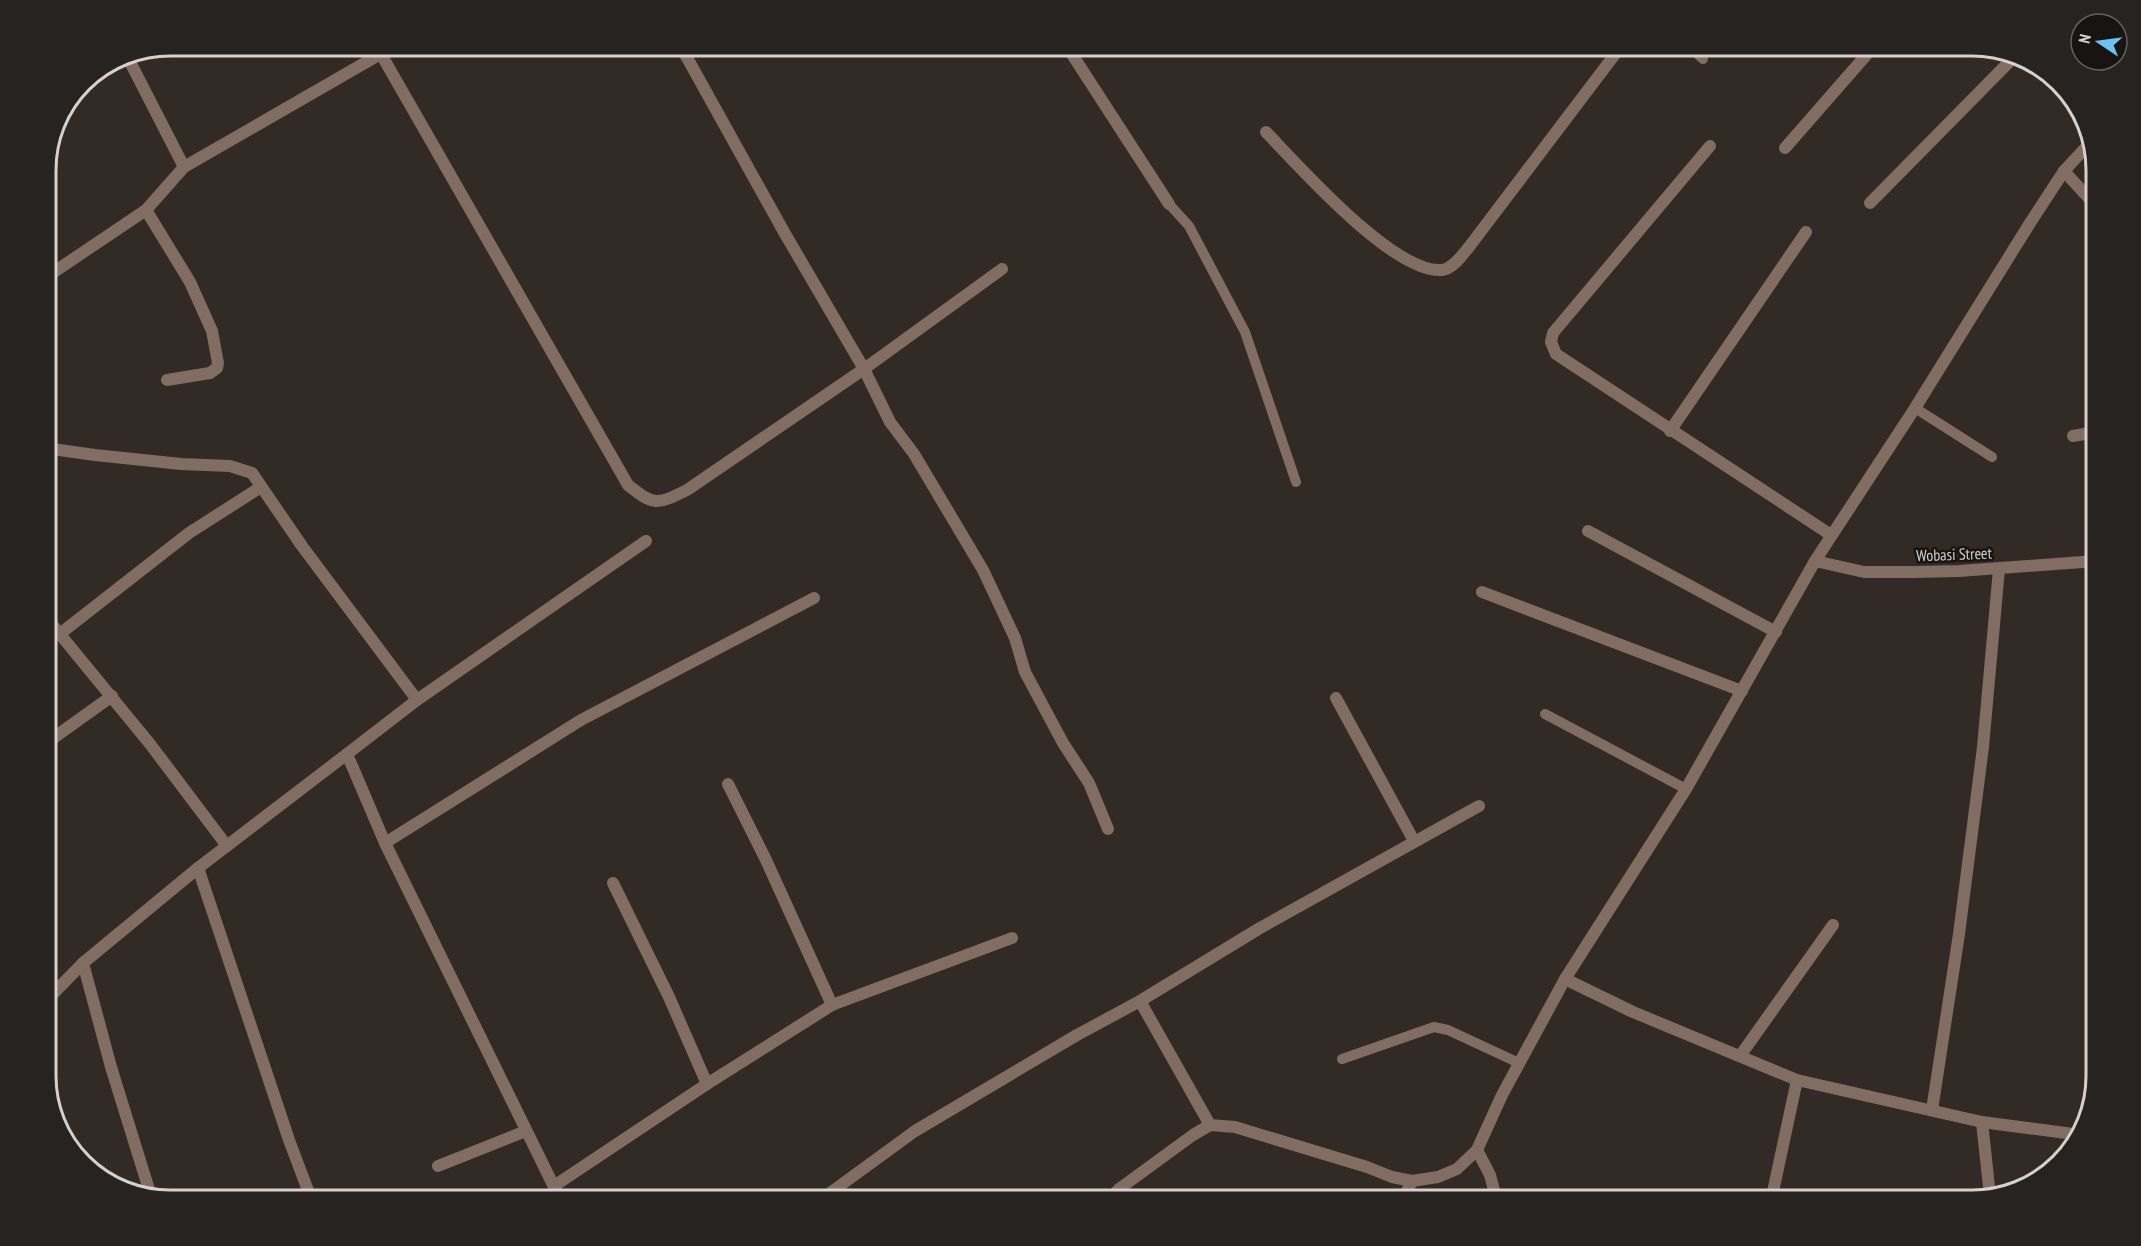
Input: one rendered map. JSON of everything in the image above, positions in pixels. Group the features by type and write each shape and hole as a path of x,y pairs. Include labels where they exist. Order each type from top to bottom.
{"street":[{"path":"56,271 146,210 184,167 378,56"},
{"path":"382,56 628,485 646,501 665,502 687,490 864,369 1002,268"},
{"path":"686,56 864,369 890,422 914,454 983,570 1015,638 1025,672 1063,743 1089,783 1108,829"},
{"path":"1073,56 1169,204"},
{"path":"1266,132 1347,216 1405,260 1434,270 1444,270 1469,247 1614,56"},
{"path":"1785,148 1865,56"},
{"path":"130,62 184,167"},
{"path":"1870,203 2010,62"},
{"path":"1710,146 1553,333 1551,342 1556,354 1831,535"},
{"path":"1118,1190 1210,1125 1235,1126 1392,1177 1412,1181 1438,1177 1457,1169 1477,1150 1519,1064 1565,979 1686,789 1815,561 1915,408 2064,171 2083,150"},
{"path":"2064,171 2085,194"},
{"path":"146,210 190,282 212,331 218,363 217,368 210,373 167,380"},
{"path":"1670,431 1806,232"},
{"path":"2073,436 2085,434"},
{"path":"56,450 230,466 252,473 302,546 417,700"},
{"path":"62,633 189,534 261,487"},
{"path":"1588,531 1776,632"},
{"path":"56,991 83,963 198,868 417,700 646,541"},
{"name":"Wobasi Street","path":"1815,561 1864,572 1948,572 2085,562"},
{"path":"1932,1110 1959,934 1980,771 1999,569"},
{"path":"1482,592 1742,691"},
{"path":"385,843 581,720 814,598"},
{"path":"56,627 227,846"},
{"path":"56,736 111,696"},
{"path":"1336,698 1414,841"},
{"path":"347,754 385,843 556,1190"},
{"path":"728,784 766,860 832,1005"},
{"path":"834,1190 915,1131 1077,1035 1140,1002 1260,928 1479,806"},
{"path":"198,868 308,1190"},
{"path":"613,883 669,998 706,1084"},
{"path":"1740,1056 1833,925"},
{"path":"554,1186 706,1084 832,1005 1012,938"},
{"path":"83,963 111,1067 149,1189"},
{"path":"1565,979 1633,1012 1797,1080 1982,1122 2070,1134"},
{"path":"1140,1002 1210,1125"},
{"path":"1773,1190 1797,1080"},
{"path":"1982,1122 1989,1190"},
{"path":"438,1166 526,1131"},
{"path":"1477,1150 1490,1175 1494,1190"},
{"path":"1408,1190 1412,1181"}],"lane":[{"path":"1700,56 1703,59"},
{"path":"1169,204 1189,226 1245,332 1296,482"},
{"path":"1915,408 1992,457"},
{"path":"1545,714 1686,789"},
{"path":"1342,1059 1434,1027 1448,1030 1519,1064"}]}
